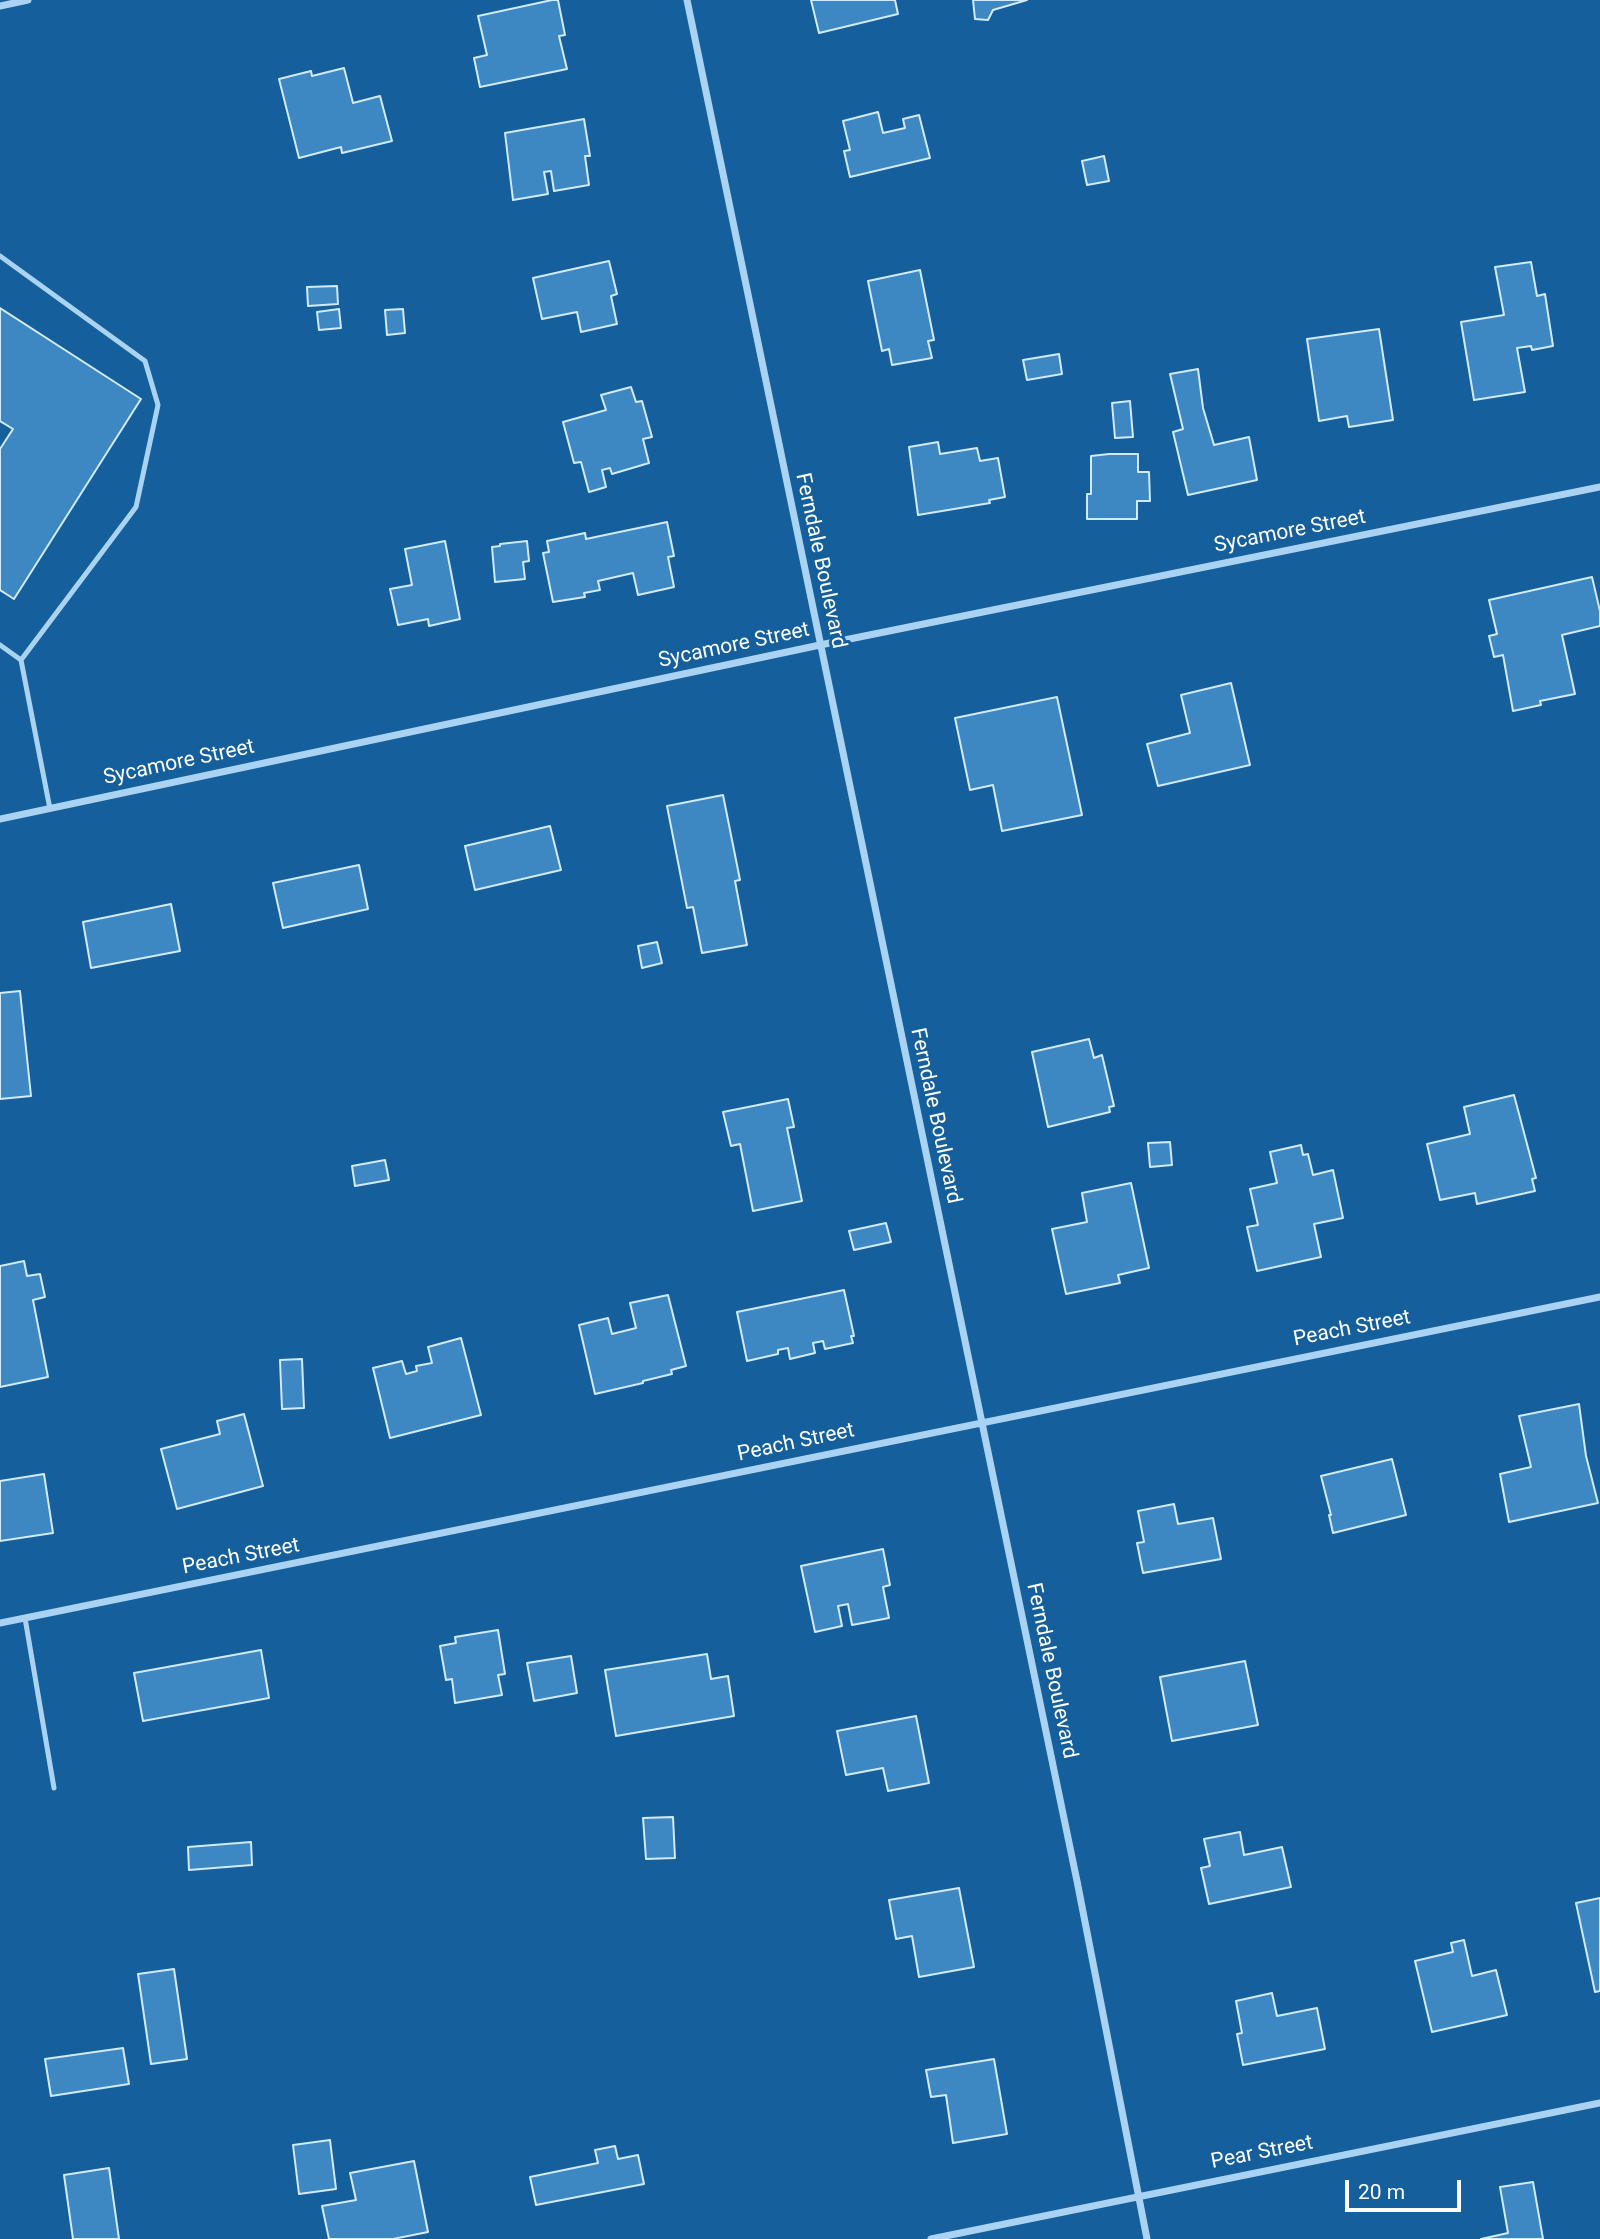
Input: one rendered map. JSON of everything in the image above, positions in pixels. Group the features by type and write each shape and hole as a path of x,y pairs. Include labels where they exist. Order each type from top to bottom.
{"street":[{"path":"0,6 29,0"},
{"name":"Ferndale Boulevard","path":"687,0 1077,1881 1147,2239"},
{"name":"Sycamore Street","path":"0,819 820,645 1600,487"},
{"name":"Peach Street","path":"0,1623 1600,1297"},
{"name":"Pear Street","path":"931,2239 1600,2103"}],"lane":[{"path":"0,256 145,361 158,405 136,507 21,660"},
{"path":"0,645 21,660 50,809"},
{"path":"25,1618 54,1788"}],"building":[{"path":"558,0 565,35 559,36 567,69 480,87 474,58 487,55 478,16"},
{"path":"811,0 895,0 898,14 819,33"},
{"path":"973,0 1027,0 993,10 988,20 975,19"},
{"path":"344,68 353,103 380,96 392,141 342,153 341,147 299,158 279,79 311,71 312,76"},
{"path":"878,112 883,133 905,128 903,119 919,115 930,158 850,177 844,151 850,150 843,121"},
{"path":"584,119 590,156 585,156 589,185 554,191 551,171 544,172 548,194 513,200 505,133"},
{"path":"1104,156 1109,181 1087,185 1082,161"},
{"path":"609,261 617,294 611,296 617,324 581,332 577,312 542,319 533,278"},
{"path":"1531,262 1537,296 1545,294 1553,346 1532,350 1531,346 1517,348 1525,392 1474,400 1461,322 1504,315 1495,267"},
{"path":"920,270 934,340 928,341 932,358 892,365 889,349 882,351 868,281"},
{"path":"337,286 338,304 308,306 307,287"},
{"path":"0,308 141,399 14,599 0,590 0,449 13,429 0,421"},
{"path":"339,309 341,328 319,330 317,312"},
{"path":"403,309 405,333 387,335 385,310"},
{"path":"1379,329 1393,420 1349,427 1347,416 1319,421 1307,339"},
{"path":"1059,354 1062,374 1027,380 1023,360"},
{"path":"1198,369 1203,408 1214,445 1249,437 1257,480 1188,495 1173,432 1183,429 1170,374"},
{"path":"631,387 636,402 642,401 652,437 643,439 649,463 612,474 610,468 602,470 606,487 589,492 581,462 574,463 563,422 606,410 601,395"},
{"path":"1130,401 1133,437 1115,438 1112,403"},
{"path":"938,442 940,454 977,448 980,461 998,458 1005,497 989,500 990,503 918,515 909,447"},
{"path":"1138,454 1138,472 1149,472 1150,501 1137,501 1137,519 1087,519 1087,494 1091,494 1091,456"},
{"path":"667,522 674,556 668,557 674,587 638,595 633,573 598,581 600,590 584,593 585,597 553,602 543,553 549,552 547,541 585,533 586,539"},
{"path":"445,541 460,619 429,626 428,619 398,625 390,589 412,585 405,549"},
{"path":"527,541 529,561 523,562 525,579 495,582 492,547"},
{"path":"1592,577 1600,611 1600,626 1562,635 1575,694 1540,701 1541,705 1513,711 1503,655 1494,657 1489,636 1497,634 1489,600"},
{"path":"1231,683 1250,765 1158,786 1147,744 1190,733 1181,695"},
{"path":"1057,697 1082,815 1002,831 993,785 970,790 955,718"},
{"path":"723,795 740,880 735,881 747,945 702,953 693,907 687,908 667,806"},
{"path":"550,826 561,870 475,890 465,846"},
{"path":"359,865 368,909 283,928 273,883"},
{"path":"171,904 180,951 91,968 83,922"},
{"path":"657,942 662,963 642,968 638,946"},
{"path":"20,991 31,1096 0,1099 0,993"},
{"path":"1089,1039 1094,1058 1102,1055 1114,1106 1109,1107 1110,1112 1048,1127 1032,1052"},
{"path":"1514,1095 1536,1178 1532,1179 1535,1191 1477,1204 1475,1193 1440,1200 1427,1144 1470,1134 1464,1107"},
{"path":"788,1099 794,1127 787,1128 802,1201 753,1211 740,1144 731,1146 723,1112"},
{"path":"1170,1142 1172,1165 1150,1167 1148,1143"},
{"path":"1301,1145 1303,1155 1308,1154 1313,1175 1333,1170 1343,1218 1314,1224 1321,1257 1257,1271 1247,1227 1258,1225 1250,1189 1277,1183 1270,1152"},
{"path":"385,1160 389,1180 355,1186 352,1166"},
{"path":"1131,1183 1149,1268 1118,1275 1120,1283 1066,1294 1052,1229 1087,1222 1082,1193"},
{"path":"886,1223 891,1242 854,1250 849,1231"},
{"path":"24,1261 27,1276 40,1274 45,1297 33,1300 48,1377 0,1387 0,1266"},
{"path":"844,1290 854,1336 851,1336 853,1343 825,1349 823,1341 813,1343 815,1353 790,1359 788,1348 778,1350 778,1354 747,1361 737,1312"},
{"path":"668,1295 686,1366 671,1370 672,1374 643,1383 595,1394 579,1325 608,1318 612,1334 636,1328 630,1303"},
{"path":"461,1338 481,1415 390,1438 373,1368 402,1361 406,1374 417,1371 416,1366 432,1363 428,1347"},
{"path":"302,1359 304,1408 282,1409 280,1360"},
{"path":"1579,1404 1586,1456 1598,1503 1509,1522 1500,1474 1531,1467 1519,1416"},
{"path":"244,1414 263,1486 177,1509 161,1449 220,1434 217,1421"},
{"path":"1392,1459 1406,1515 1333,1533 1321,1476"},
{"path":"44,1474 53,1533 0,1541 0,1481"},
{"path":"1174,1504 1178,1524 1213,1518 1221,1559 1143,1573 1137,1543 1144,1542 1138,1511"},
{"path":"883,1549 890,1585 883,1587 889,1618 852,1625 848,1604 838,1606 842,1626 815,1632 801,1566"},
{"path":"498,1630 505,1674 498,1675 502,1695 455,1703 452,1679 446,1680 440,1646 456,1643 455,1637"},
{"path":"261,1650 269,1698 143,1721 134,1673"},
{"path":"707,1654 711,1679 728,1676 734,1716 616,1736 605,1670"},
{"path":"571,1656 577,1693 534,1701 527,1663"},
{"path":"1245,1661 1258,1725 1172,1741 1160,1677"},
{"path":"916,1716 929,1783 888,1791 883,1768 846,1775 837,1731"},
{"path":"673,1817 675,1858 646,1859 643,1818"},
{"path":"1240,1832 1244,1855 1282,1847 1291,1887 1209,1904 1201,1868 1210,1866 1204,1839"},
{"path":"251,1842 252,1865 189,1870 188,1847"},
{"path":"959,1888 974,1967 919,1977 912,1936 896,1939 889,1900"},
{"path":"1600,1898 1600,1991 1595,1992 1576,1903"},
{"path":"1464,1940 1472,1976 1496,1970 1507,2015 1432,2032 1415,1961 1453,1952 1451,1943"},
{"path":"174,1969 187,2059 151,2064 138,1974"},
{"path":"1272,1993 1277,2016 1317,2008 1325,2049 1243,2065 1237,2034 1242,2033 1236,2001"},
{"path":"123,2048 129,2084 51,2096 45,2059"},
{"path":"994,2059 1007,2134 953,2143 946,2095 931,2097 926,2070"},
{"path":"330,2140 336,2189 299,2194 293,2145"},
{"path":"615,2146 618,2159 638,2155 644,2184 536,2205 530,2177 598,2163 595,2150"},
{"path":"414,2161 428,2232 393,2239 329,2239 322,2206 356,2200 350,2173"},
{"path":"109,2168 119,2239 73,2239 64,2175"},
{"path":"1533,2182 1543,2239 1481,2239 1508,2233 1500,2187"}]}
